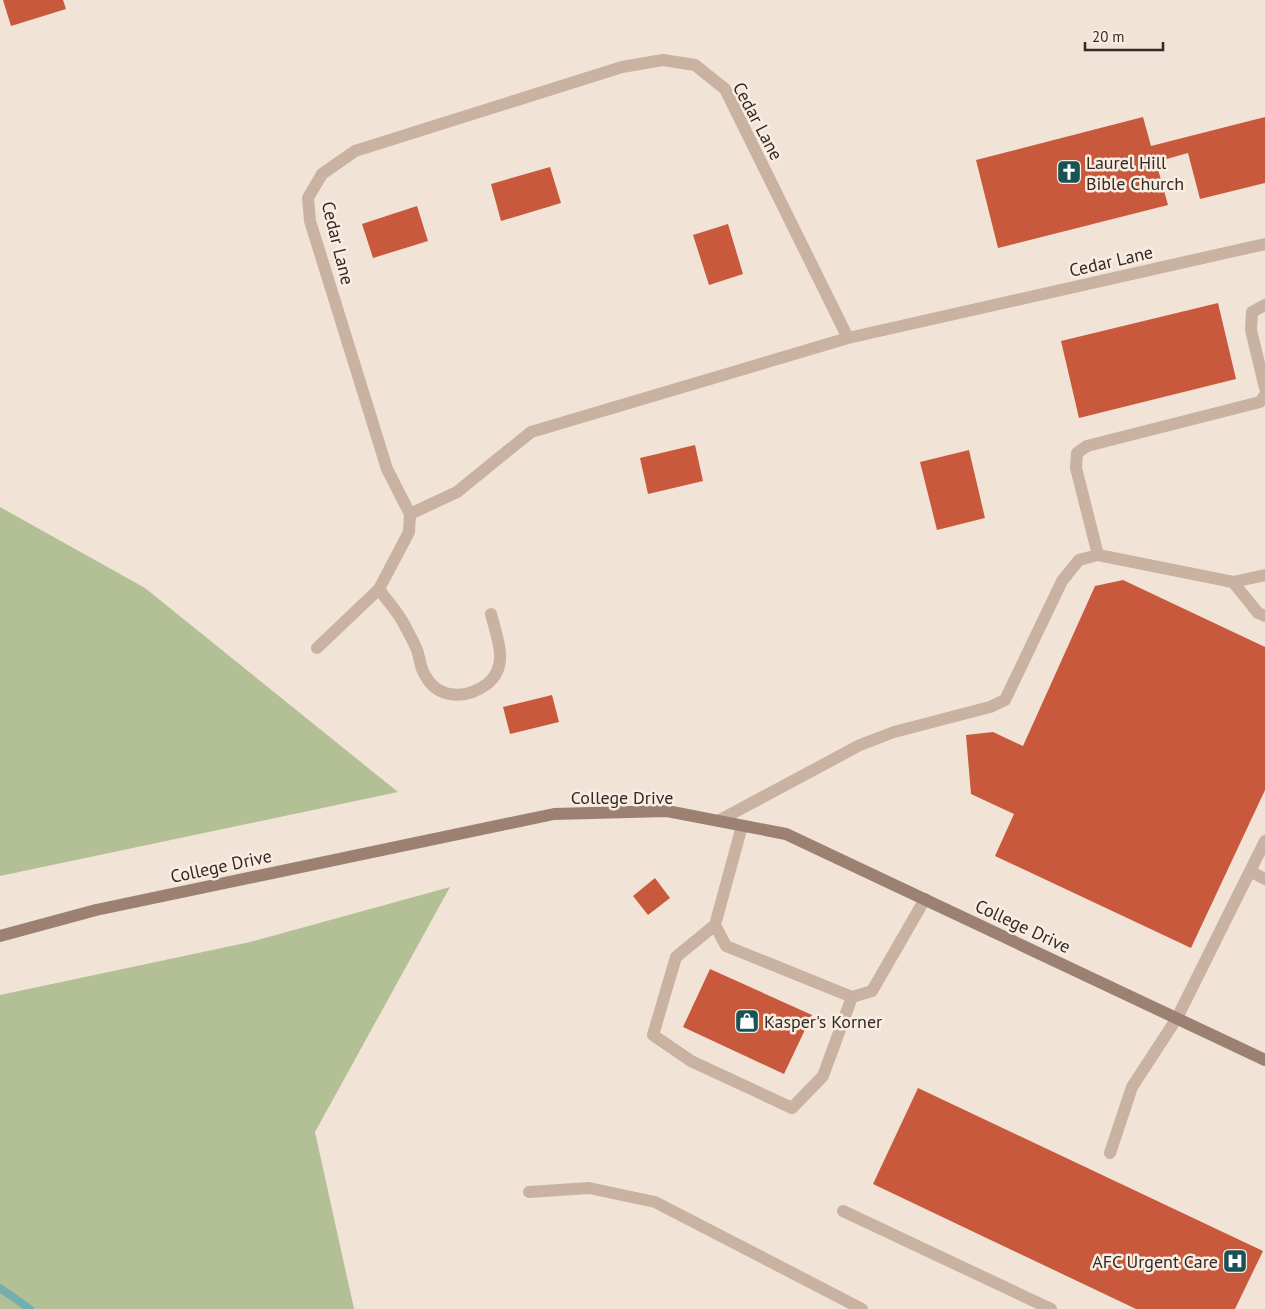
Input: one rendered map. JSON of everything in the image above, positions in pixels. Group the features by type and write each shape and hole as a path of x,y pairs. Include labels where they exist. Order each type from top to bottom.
{"main road":[{"name":"College Drive","path":"0,936 96,910 554,814 667,811 786,834 1265,1060"}],"street":[{"name":"Cedar Lane","path":"848,338 725,88 695,65 663,60 622,67 355,151 322,174 308,198 310,221 387,469 410,514 457,492 531,432 848,338 1265,244"},
{"path":"1265,305 1252,312 1251,330 1265,388"},
{"path":"1098,555 1076,468 1077,453 1088,446 1260,402 1265,395"},
{"path":"317,648 378,589 409,532 410,514"},
{"path":"718,821 860,745 894,732 990,707 1005,700 1062,582 1079,560 1098,555 1233,582 1265,575"},
{"path":"1233,582 1258,613 1265,616"},
{"path":"378,589 404,623 417,650 424,675 434,687 451,695 472,694 488,683 498,671 502,660 491,614"},
{"path":"742,826 714,925 676,957 653,1035 691,1061 792,1108 823,1076 852,997"},
{"path":"1110,1153 1132,1087 1177,1018 1265,841"},
{"path":"1250,871 1265,879"},
{"path":"714,925 726,946 852,997 872,991 925,899"},
{"path":"530,1192 588,1188 655,1202 862,1309"},
{"path":"843,1211 1051,1309"}],"green space":[{"path":"0,507 145,588 398,792 0,876"},
{"path":"450,887 315,1132 354,1309 0,1309 0,995 250,942"}],"building":[{"path":"3,0 63,0 66,9 11,26"},
{"name":"Laurel Hill Bible Church","path":"1143,117 1151,146 1265,117 1265,183 1200,199 1188,153 1156,162 1168,205 998,248 976,160"},
{"path":"550,167 561,203 501,221 491,184"},
{"path":"417,206 428,241 373,258 362,224"},
{"path":"728,224 743,274 709,285 693,235"},
{"path":"1218,303 1236,379 1079,418 1061,341"},
{"path":"695,445 703,481 648,494 640,458"},
{"path":"969,450 985,518 937,530 920,462"},
{"path":"1123,580 1265,647 1265,790 1191,948 995,856 1014,814 971,794 966,735 993,732 1023,746 1095,586"},
{"path":"552,695 559,722 510,734 503,707"},
{"path":"655,878 670,898 648,915 633,896"},
{"name":"Kasper's Korner","path":"710,969 812,1015 784,1074 683,1027"},
{"path":"918,1088 1263,1251 1235,1309 1136,1309 873,1184"}],"waterway":[{"path":"0,1288 30,1309"}],"place":[{"name":"Laurel Hill Bible Church","path":"1069,172"},
{"name":"Kasper's Korner","path":"747,1021"},
{"name":"AFC Urgent Care","path":"1235,1261"}]}
